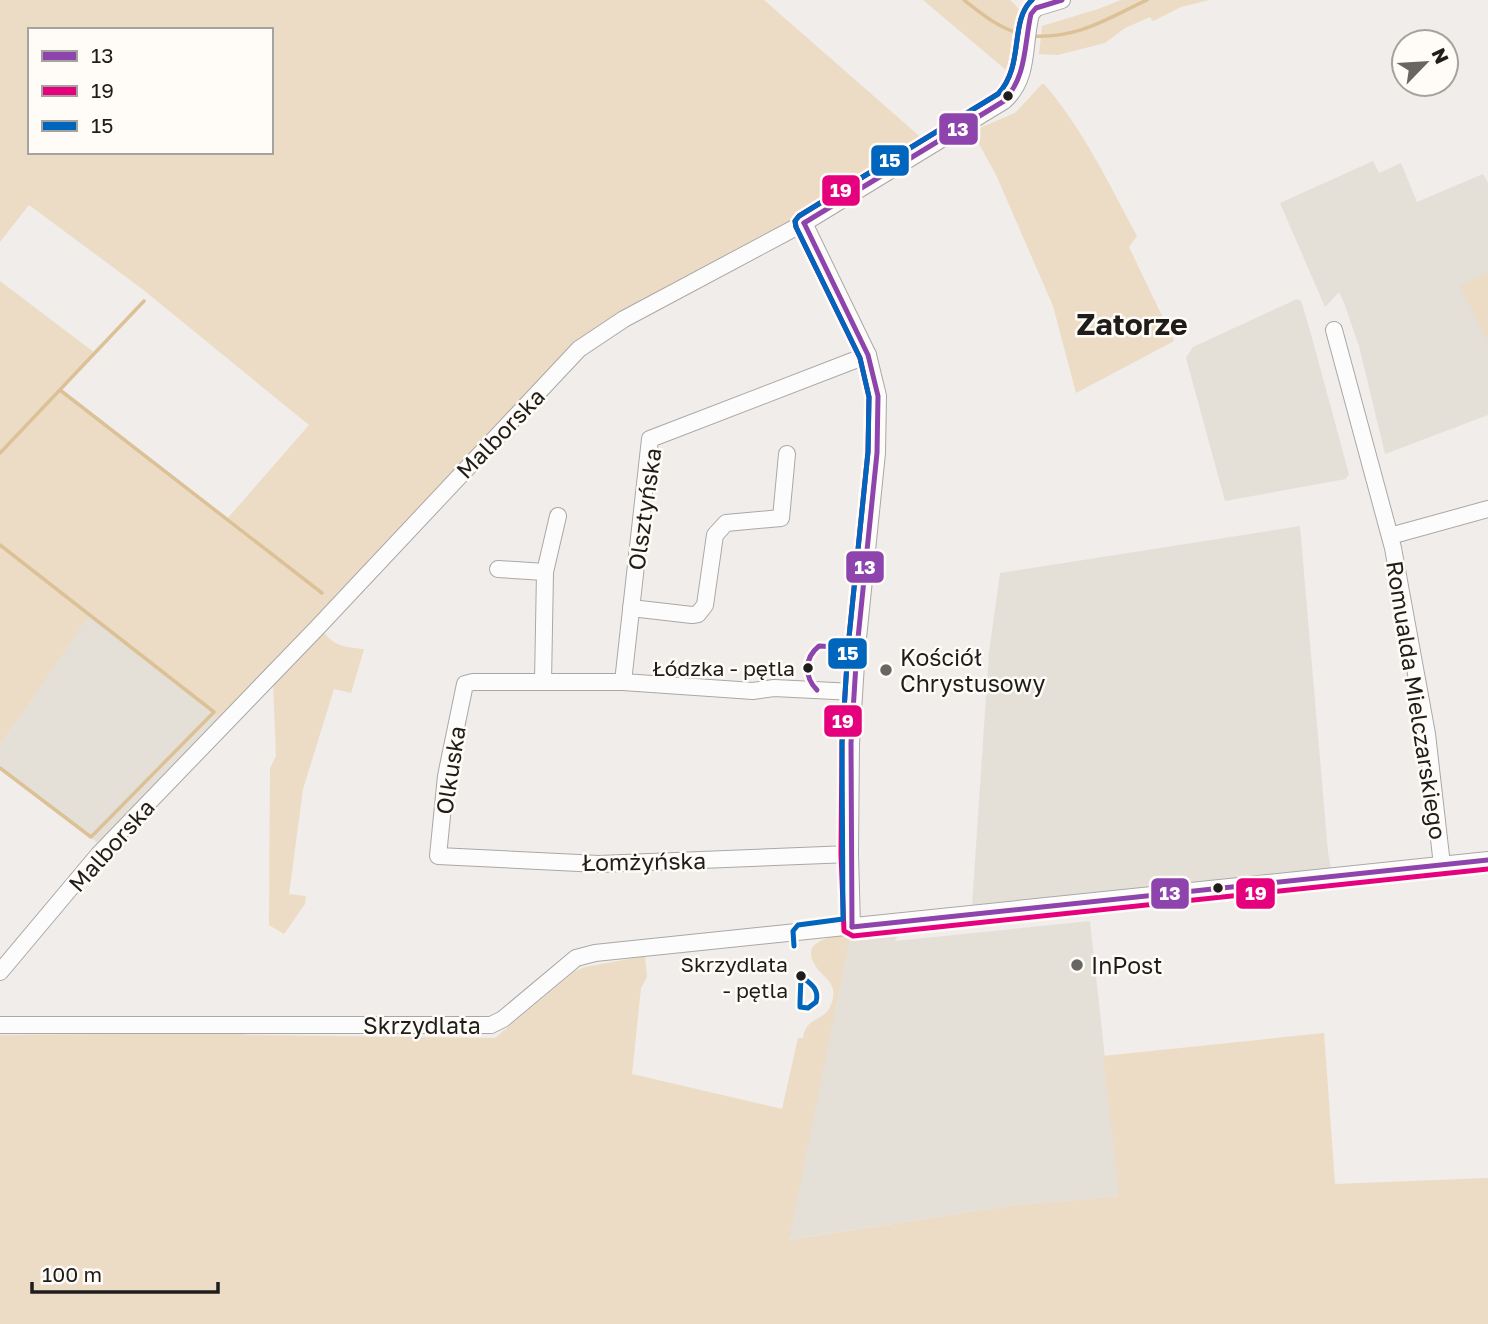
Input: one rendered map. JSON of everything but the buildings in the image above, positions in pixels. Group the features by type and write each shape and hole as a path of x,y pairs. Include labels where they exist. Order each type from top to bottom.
{"street":[{"name":"Malborska","path":"0,972 99,854 579,349 624,319 804,223 1003,101 1018,82 1024,63 1030,10 1062,0"},
{"path":"804,223 868,355 878,396 877,443 854,692 850,853 852,927"},
{"name":"Romualda Mielczarskiego","path":"1334,330 1390,536 1416,663 1442,865"},
{"name":"Olsztyńska","path":"623,682 650,439 868,355"},
{"path":"631,608 692,615 702,611 705,606 715,535 726,523 781,517 787,454"},
{"name":"Romualda Mielczarskiego","path":"1390,536 1488,509"},
{"path":"558,516 545,572 542,682 623,682 754,691 774,688 854,692"},
{"path":"498,569 545,572"},
{"name":"Olkuska","path":"438,856 446,776 465,684 542,682"},
{"name":"Łomżyńska","path":"438,856 599,864 850,853"},
{"name":"Skrzydlata","path":"0,1025 491,1025 503,1019 576,958 586,955 1488,860"}],"shaded area":[{"path":"0,0 764,0 925,141 802,218 622,315 221,720 89,616 0,745 0,281 95,353 60,391 227,519 309,425 141,288 29,205 0,242"},
{"path":"923,0 1012,1 1019,10 1020,19 1006,70"},
{"path":"1121,0 1209,0 1181,7 1153,21 1150,17 1125,28 1105,43 1058,55 1039,54 1042,26"},
{"path":"1042,84 1058,101 1083,138 1137,236 1129,247 1174,341 1076,393 1053,306 997,177 972,131 1015,113"},
{"path":"1373,161 1379,173 1401,163 1417,202 1483,174 1488,183 1488,415 1385,454 1359,346 1344,303 1339,292 1325,307 1280,203"},
{"path":"1488,272 1488,342 1460,286"},
{"path":"1297,299 1301,301 1309,327 1349,474 1346,479 1225,501 1186,358 1193,347"},
{"path":"1300,526 1331,868 972,905 989,652 1000,573"},
{"path":"88,615 221,720 99,844 0,768 0,745"},
{"path":"323,631 336,643 364,649 351,693 334,689 303,789 289,894 306,896 305,904 284,934 269,925 270,768 276,756 273,682"},
{"path":"1090,921 1120,1196 1009,1206 788,1240 850,939 899,933 895,941"},
{"path":"851,934 789,1240 1009,1206 1119,1196 1103,1056 1324,1033 1335,1184 1488,1178 1488,1324 0,1324 0,1035 234,1033 495,1038 575,971 645,956 647,977 641,988 632,1074 782,1109 798,1038 803,1038 808,1025 825,1014 832,1002 833,989 815,965 811,956 812,949 821,940"}],"waterway":[{"path":"964,0 999,25 1024,35"},
{"path":"1031,36 1078,31 1147,0"},
{"path":"0,453 144,301"},
{"path":"60,390 322,593"},
{"path":"0,545 214,712 91,837 0,768"}],"transit line":[{"name":"19","path":"1032,0 1021,19 1011,70 998,94 799,216 795,221 860,358 869,397 868,452 848,647 842,742 841,854 844,931 853,936 1488,869"},
{"name":"15","path":"794,946 793,931 798,925 843,919 842,742 848,647 868,452 869,397 860,358 795,221 799,216 998,94 1011,70 1021,19 1032,0"},
{"name":"13","path":"804,223 1004,101 1021,71 1031,14 1036,8 1062,0"},
{"name":"13","path":"804,223 868,355 878,396 877,453 857,648 851,743 852,927"},
{"name":"13","path":"817,690 808,674 808,662 814,651 819,646 857,648"},
{"name":"13","path":"852,927 1488,860"},
{"name":"15","path":"801,976 817,993 816,1002 808,1008 800,1007 801,976"}],"place":[{"name":"Łódzka - pętla","path":"808,668"},
{"name":"Kościół Chrystusowy","path":"886,670"},
{"name":"InPost","path":"1077,965"},
{"name":"Skrzydlata - pętla","path":"801,976"}],"district":[{"name":"Zatorze","path":"1132,324"}]}
